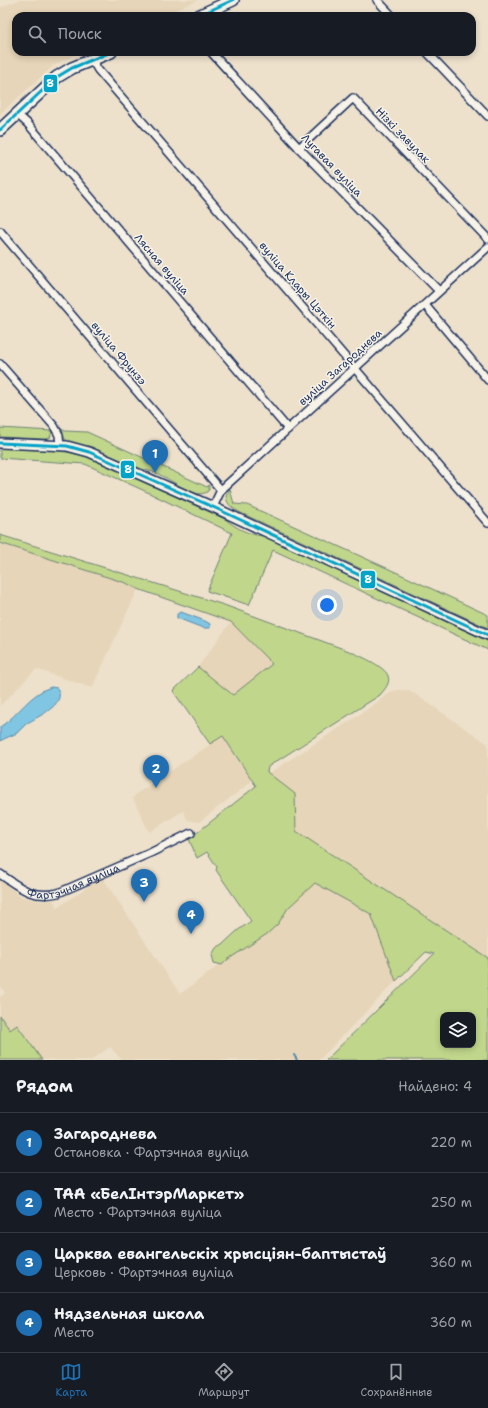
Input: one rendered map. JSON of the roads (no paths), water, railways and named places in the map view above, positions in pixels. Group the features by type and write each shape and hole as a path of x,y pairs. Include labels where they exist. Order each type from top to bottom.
{"main road":[{"path":"207,12 233,0"},
{"path":"0,130 57,77 72,68 102,56"}],"street":[{"path":"377,0 388,12"},
{"name":"Лугавая вуліца","path":"215,56 299,148 439,291"},
{"path":"431,56 488,116"},
{"name":"вуліца Клары Цэткін","path":"92,60 98,70 488,523"},
{"name":"Нізкі завулак","path":"299,148 353,98 488,240"},
{"name":"Лясная вуліца","path":"17,114 28,124 288,429"},
{"name":"вуліца Фрунзэ","path":"0,231 221,490"},
{"name":"вуліца Загароднева","path":"213,507 221,490 488,247"},
{"path":"425,305 488,380"},
{"path":"0,364 54,426 59,435 60,446"},
{"path":"0,443 74,447 89,452 213,507 488,635"},
{"name":"Фартэчная вуліца","path":"0,874 25,891 42,895 58,893 150,853 191,833"}],"water":[{"path":"181,612 205,621 210,624 210,628 203,628 177,618 177,614"},
{"path":"51,687 57,688 59,694 55,705 26,724 17,733 0,741 0,727 36,695"}],"waterway":[{"path":"294,1055 297,1060"}],"place":[{"name":"Загароднева","path":"155,473"},
{"name":"ТАА «БелІнтэрМаркет»","path":"156,788"},
{"name":"Царква евангельскіх хрысціян-баптыстаў","path":"144,902"},
{"name":"Нядзельная школа","path":"191,934"}]}
